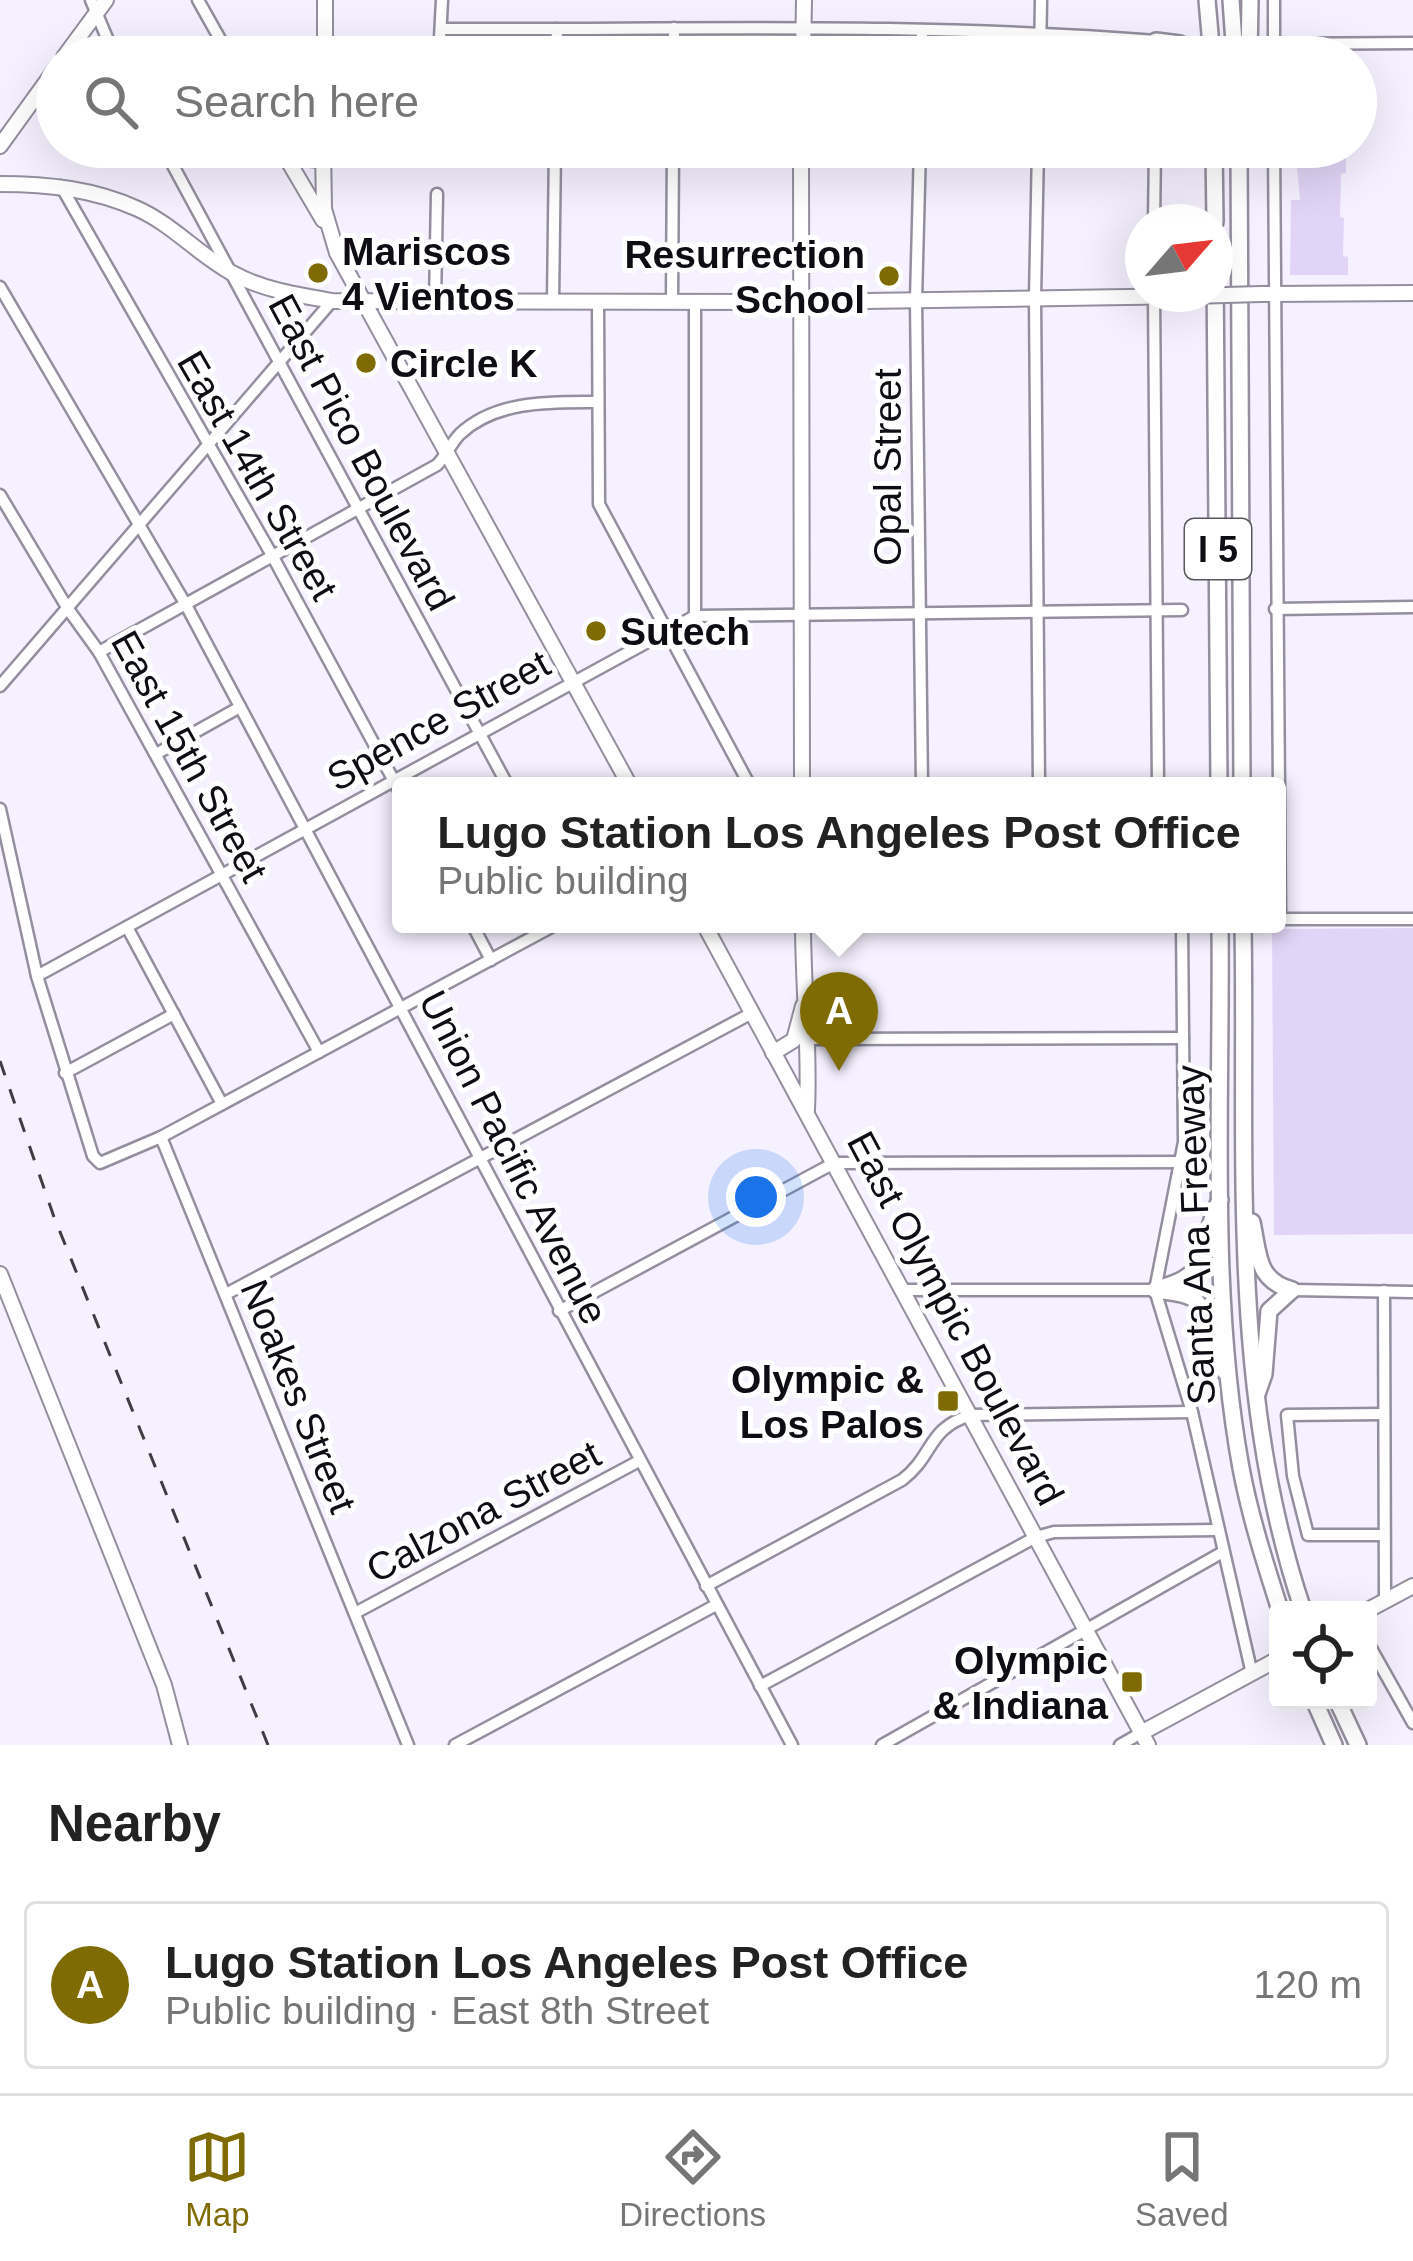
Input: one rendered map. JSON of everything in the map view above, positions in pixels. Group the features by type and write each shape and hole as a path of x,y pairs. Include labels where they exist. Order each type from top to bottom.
{"highway":[{"path":"1207,0 1210,36"},
{"path":"1231,0 1234,36"},
{"path":"1249,36 1250,0"},
{"path":"1213,168 1214,204"},
{"name":"I 5","path":"1239,168 1242,777"},
{"name":"I 5","path":"1215,312 1220,777"},
{"name":"Santa Ana Freeway","path":"1220,933 1221,1196 1228,1377 1240,1466 1277,1601"},
{"name":"Santa Ana Freeway","path":"1243,933 1245,1254 1255,1400 1270,1486 1299,1601"},
{"path":"1245,1188 1263,1275 1292,1290"},
{"path":"1155,1290 1181,1282 1199,1269 1210,1218 1221,1196"},
{"path":"1155,1290 1190,1296 1200,1304 1213,1351 1228,1377"},
{"path":"1255,1400 1264,1375 1269,1310 1292,1290"},
{"path":"1318,1709 1334,1745"},
{"path":"1341,1709 1358,1745"}],"main road":[{"path":"325,0 325,36"},
{"path":"803,0 803,36"},
{"path":"77,36 98,4"},
{"path":"0,146 36,96"},
{"path":"292,168 625,777"},
{"path":"324,168 328,228"},
{"path":"801,168 802,777"},
{"path":"0,184 62,186 140,210 232,273 288,294 332,301 799,302 1125,296"},
{"path":"1233,295 1413,293"},
{"name":"East Olympic Boulevard","path":"709,933 1144,1739"},
{"path":"803,933 810,1039 806,1113"},
{"path":"773,1054 794,1040 804,1001"},
{"path":"0,1274 164,1685 180,1745"},
{"path":"1377,1605 1413,1586"},
{"path":"1144,1739 1269,1664"}],"street":[{"path":"198,0 218,36"},
{"path":"442,0 442,36"},
{"path":"1041,0 1041,36"},
{"path":"1274,0 1274,36"},
{"path":"98,4 108,36"},
{"path":"443,28 922,29 1068,36"},
{"path":"674,28 674,36"},
{"path":"557,29 557,36"},
{"path":"922,29 922,36"},
{"path":"1377,45 1413,43"},
{"name":"East Pico Boulevard","path":"174,168 503,777"},
{"path":"553,302 555,168"},
{"path":"672,302 673,168"},
{"name":"Opal Street","path":"919,168 916,300 922,777"},
{"path":"1038,168 1039,777"},
{"path":"1154,204 1155,168"},
{"path":"1273,168 1267,294 1277,777"},
{"name":"East 14th Street","path":"62,186 392,777"},
{"path":"435,302 437,194"},
{"name":"Union Pacific Avenue","path":"0,287 186,605 792,1745"},
{"path":"0,686 332,301"},
{"path":"598,302 599,504 746,777"},
{"path":"695,302 695,616"},
{"path":"1154,312 1158,777"},
{"path":"99,652 437,465 459,435 521,404 597,401"},
{"name":"East 15th Street","path":"0,495 99,652 319,1052"},
{"path":"1275,609 1413,608"},
{"name":"Spence Street","path":"397,777 695,616 1182,610"},
{"path":"156,754 240,707"},
{"name":"Spence Street","path":"38,976 392,780"},
{"path":"0,809 65,1073 93,1156 100,1163 161,1137 540,933"},
{"path":"1286,919 1413,919"},
{"path":"127,927 222,1104"},
{"path":"477,933 491,960"},
{"path":"1182,933 1183,1162 1155,1290 1192,1412 1252,1674"},
{"path":"226,1294 752,1013"},
{"path":"65,1073 173,1014"},
{"path":"810,1039 1183,1039"},
{"name":"Noakes Street","path":"161,1137 408,1745"},
{"path":"559,1311 834,1162 1183,1162"},
{"path":"903,1290 1155,1290"},
{"path":"1292,1290 1413,1292"},
{"path":"1384,1291 1385,1601"},
{"path":"706,1586 902,1480 916,1470 951,1420 971,1415 1192,1412"},
{"path":"1382,1414 1287,1415 1293,1476 1308,1535 1383,1535"},
{"name":"Calzona Street","path":"355,1613 639,1461"},
{"path":"760,1686 1036,1537 1054,1532 1217,1530"},
{"path":"882,1745 1223,1552"},
{"path":"455,1745 716,1605"},
{"path":"1377,1659 1412,1721"},
{"path":"1120,1745 1144,1739"}],"shaded area":[{"path":"1297,168 1346,168 1341,174 1340,217 1344,218 1343,256 1348,257 1348,275 1290,275 1291,200 1300,200"},
{"path":"1413,928 1413,1234 1274,1235 1272,933 1286,933 1286,929"}],"railway":[{"path":"0,1061 54,1217 268,1745"}],"place":[{"name":"Mariscos 4 Vientos","path":"318,273"},
{"name":"Resurrection School","path":"889,276"},
{"name":"Circle K","path":"366,363"},
{"name":"Sutech","path":"596,631"},
{"name":"Lugo Station Los Angeles Post Office","path":"839,1071"},
{"name":"Olympic & Los Palos","path":"948,1401"},
{"name":"Olympic & Indiana","path":"1132,1682"}]}
